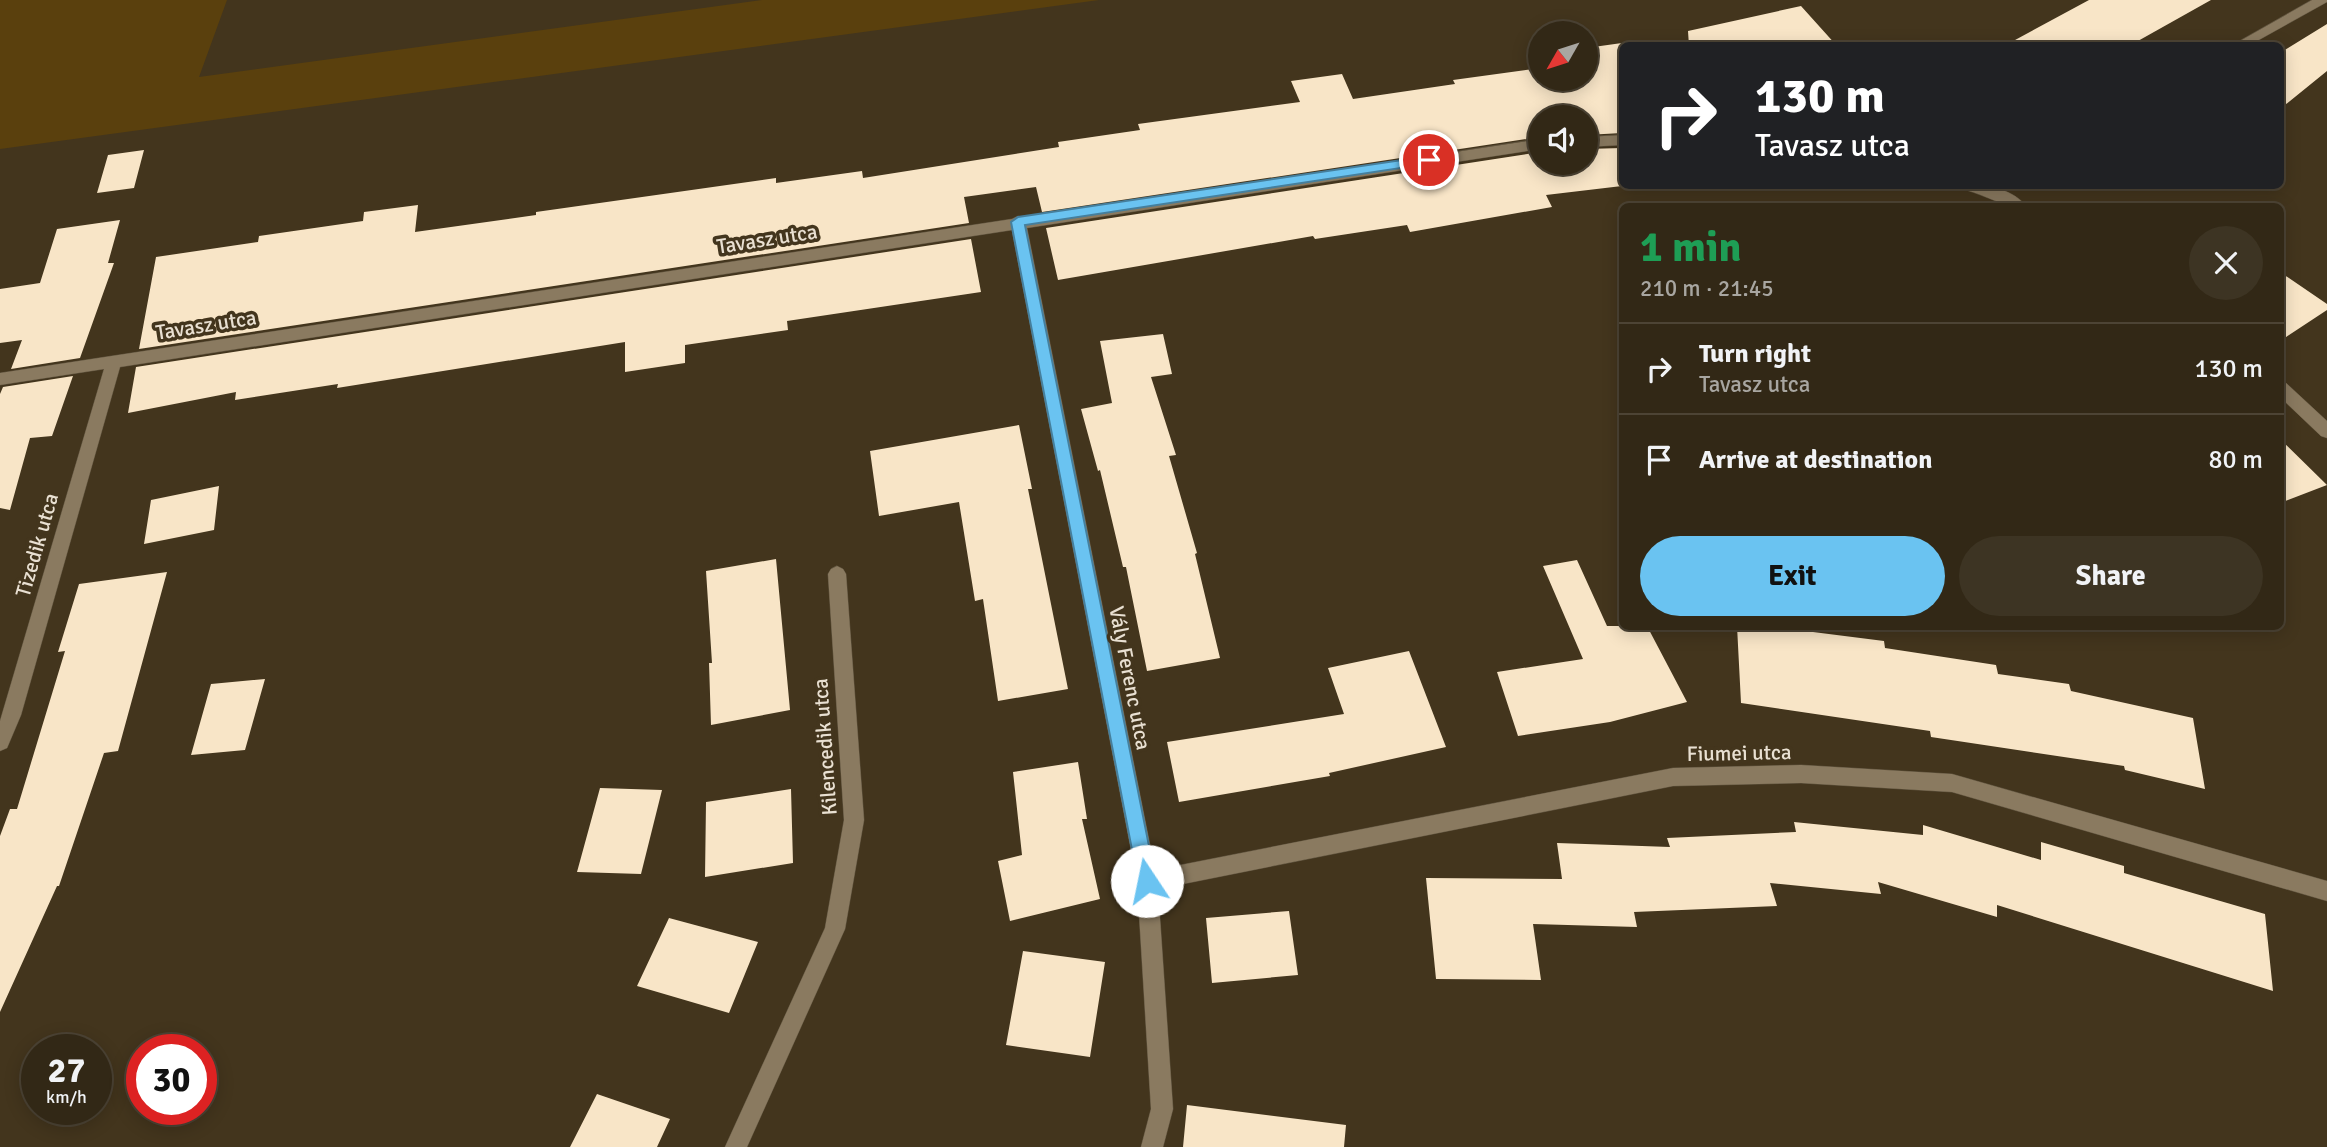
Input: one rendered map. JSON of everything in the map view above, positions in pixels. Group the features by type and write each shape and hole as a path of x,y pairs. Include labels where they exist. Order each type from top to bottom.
{"street":[{"path":"2244,42 2322,0"},
{"path":"1598,141 1619,140"},
{"name":"Tavasz utca","path":"0,379 1528,146"},
{"path":"1999,189 2015,203"},
{"name":"Vály Ferenc utca","path":"1018,222 1147,881 1162,1109 1152,1147"},
{"name":"Tizedik utca","path":"0,742 12,715 114,361"},
{"path":"2284,391 2327,431"},
{"name":"Kilencedik utca","path":"736,1147 835,929 854,820 837,574"},
{"name":"Fiumei utca","path":"1147,881 1673,777 1801,774 1952,783 2327,891"}],"shaded area":[{"path":"0,0 227,0 199,77 762,0 1099,0 0,149"}],"building":[{"path":"2089,0 2211,0 2136,42 2011,42"},
{"path":"1801,6 1833,42 1689,42 1688,31"},
{"path":"2327,24 2327,71 2284,106 2284,51"},
{"path":"1619,43 1619,133 1598,134 1598,105 1528,105 1528,139 1042,212 1036,187 964,197 969,223 139,349 156,257 258,242 259,236 363,221 364,212 418,205 415,232 776,178 776,183 862,171 863,178 1059,147 1058,142 1140,130 1138,124 1300,102 1291,81 1342,74 1353,99 1455,84 1453,80 1528,70 1528,91 1598,91 1598,46"},
{"path":"1619,148 1619,186 1546,195 1552,207 1410,232 1407,225 1315,239 1313,236 1058,280 1046,228 1528,154 1528,175 1598,175 1598,149"},
{"path":"144,150 134,188 97,193 108,155"},
{"path":"120,220 108,263 114,263 80,358 11,369 22,340 0,343 0,289 40,283 57,229"},
{"path":"971,239 981,292 787,321 788,330 685,345 685,363 625,372 625,342 337,388 338,384 235,400 236,392 128,413 136,367"},
{"path":"2284,275 2327,304 2327,310 2284,338"},
{"path":"1163,334 1172,374 1151,377 1176,455 1169,456 1197,553 1195,554 1220,658 1147,671 1126,567 1123,567 1100,470 1098,471 1081,409 1112,403 1100,341"},
{"path":"73,376 52,436 30,438 10,510 0,508 0,394 3,387"},
{"path":"1019,425 1032,489 1028,489 1068,689 998,701 983,599 975,601 959,502 879,516 870,451"},
{"path":"2284,443 2327,485 2284,501"},
{"path":"219,486 214,530 144,544 151,500"},
{"path":"776,559 790,710 711,725 709,663 712,663 706,571"},
{"path":"1577,560 1607,626 1619,626 1619,630 1649,630 1687,702 1610,722 1518,736 1497,672 1583,659 1543,566"},
{"path":"167,572 118,751 104,753 59,886 0,1012 0,836 10,809 17,809 65,651 58,652 79,584"},
{"path":"1737,630 1813,630 1884,641 1885,648 1996,665 1998,674 2069,684 2071,691 2193,718 2205,789 2125,770 2124,766 1931,737 1930,731 1741,703"},
{"path":"1409,651 1446,747 1329,773 1330,776 1179,802 1167,742 1344,714 1328,668"},
{"path":"265,679 245,750 191,755 211,684"},
{"path":"1078,762 1087,819 1082,819 1100,899 1010,921 998,861 1022,855 1013,772"},
{"path":"600,788 662,790 641,874 577,872"},
{"path":"791,789 793,863 705,877 706,802"},
{"path":"1794,822 1923,835 1923,825 2041,860 2041,842 2124,866 2124,873 2265,914 2273,991 1997,905 1997,917 1878,882 1881,894 1770,883 1777,906 1634,912 1637,927 1533,924 1541,980 1436,979 1426,878 1562,879 1557,843 1670,847 1667,838 1796,832"},
{"path":"1289,911 1298,975 1212,983 1206,918"},
{"path":"669,918 758,942 729,1013 637,986"},
{"path":"1023,951 1105,962 1090,1057 1006,1045"},
{"path":"597,1094 670,1119 657,1147 570,1147"},
{"path":"1187,1105 1346,1125 1344,1147 1183,1147"}],"route":[{"path":"1147,881 1018,222 1429,160"}]}
